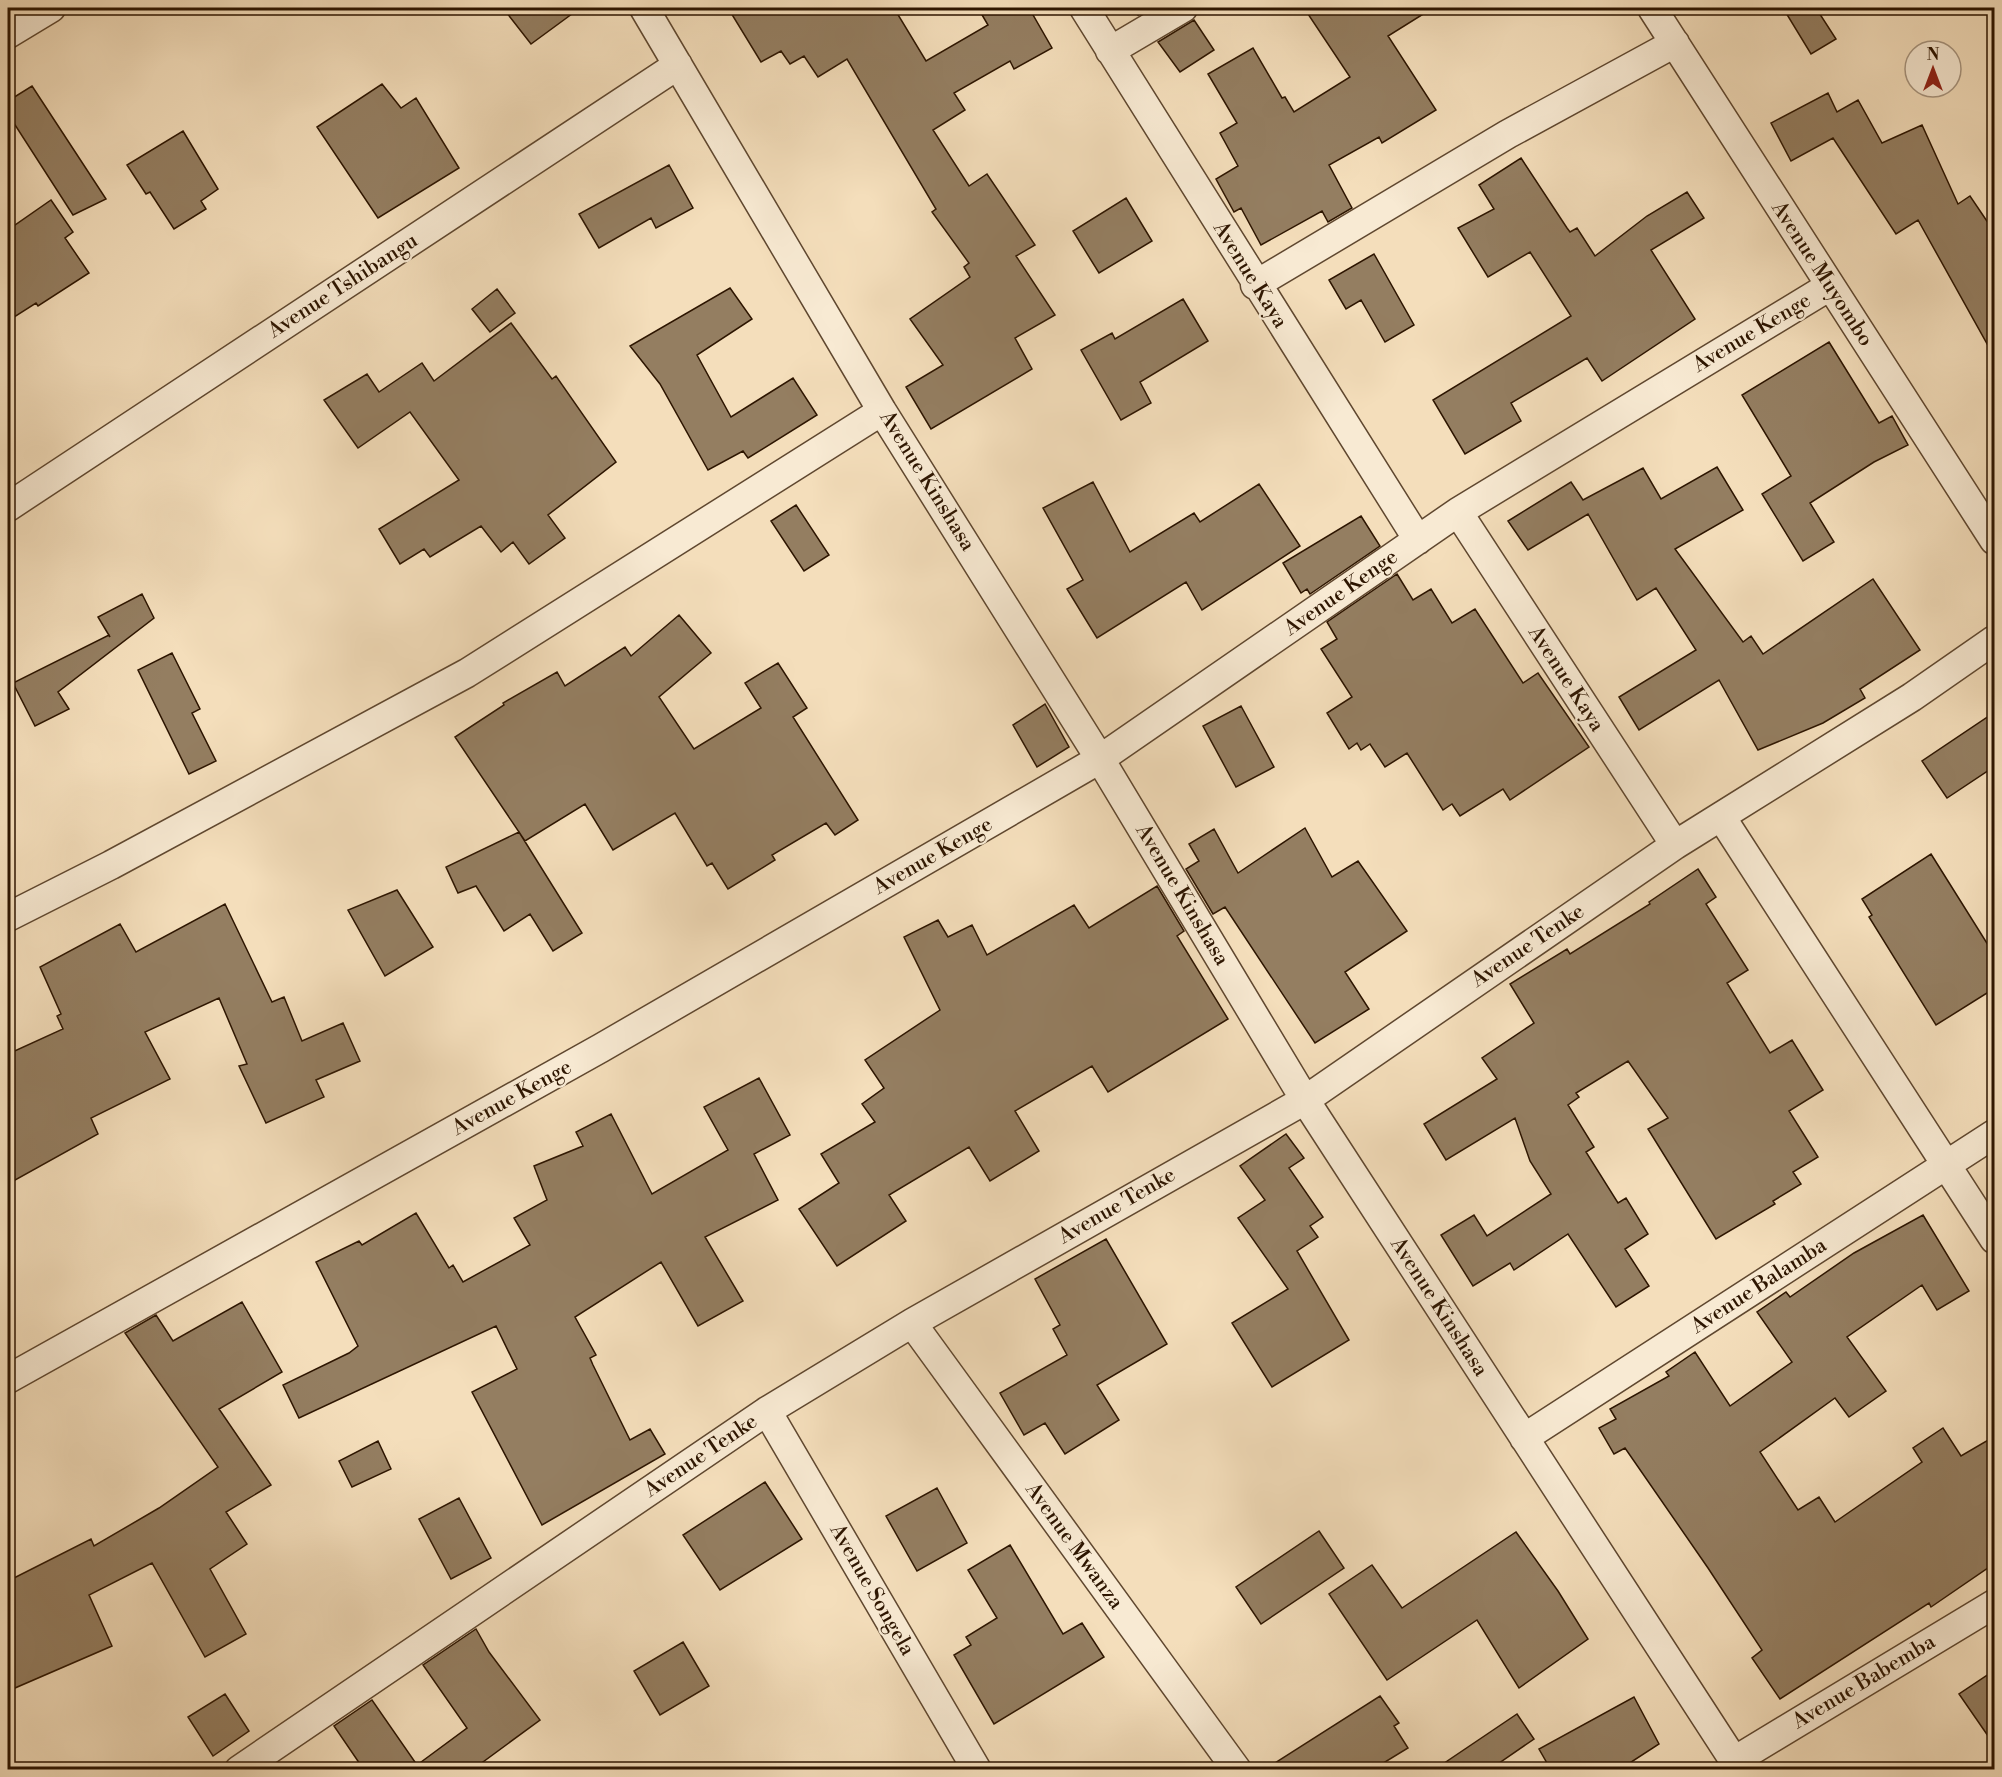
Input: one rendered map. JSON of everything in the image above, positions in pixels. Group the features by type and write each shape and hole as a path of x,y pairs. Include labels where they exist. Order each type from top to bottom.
{"street":[{"path":"8,34 51,8"},
{"name":"Avenue Kinshasa","path":"644,8 882,411 1100,759 1305,1100 1737,1765"},
{"name":"Avenue Kaya","path":"1084,8 1255,285 1418,540"},
{"path":"1110,51 1183,8"},
{"name":"Avenue Muyombo","path":"1652,8 1995,540"},
{"path":"1255,285 1508,134 1675,43"},
{"name":"Avenue Tshibangu","path":"8,507 678,65"},
{"name":"Avenue Kenge","path":"8,1378 602,1048 1100,759 1458,512 1830,286"},
{"path":"8,917 111,865 467,674 882,411"},
{"name":"Avenue Kaya","path":"1458,512 1675,845"},
{"name":"Avenue Tenke","path":"239,1770 767,1411 912,1323 1305,1100 1675,845 1722,818 1912,697 1995,640"},
{"path":"1722,818 1995,1239"},
{"name":"Avenue Balamba","path":"1524,1438 1995,1134"},
{"name":"Avenue Mwanza","path":"912,1323 1237,1770"},
{"name":"Avenue Songela","path":"767,1411 977,1770"},
{"name":"Avenue Babemba","path":"1737,1765 1995,1604"}],"building":[{"path":"503,8 580,8 531,44"},
{"path":"728,8 894,8 926,61 988,25 978,8 1029,8 1052,48 1014,69 1010,61 954,93 965,110 933,130 969,186 987,174 1035,245 1016,256 1055,315 1015,338 1032,369 931,429 906,387 943,365 910,319 970,277 964,267 969,263 932,212 936,209 847,59 818,77 804,56 790,64 781,51 761,62"},
{"path":"1132,8 1151,8 1138,15"},
{"path":"1304,8 1433,8 1388,36 1436,110 1382,143 1379,137 1329,165 1352,208 1328,222 1322,211 1261,245 1241,208 1234,212 1216,179 1238,166 1220,133 1237,123 1208,74 1253,48 1282,98 1285,97 1294,112 1350,77"},
{"path":"1783,8 1816,8 1836,39 1811,54"},
{"path":"1194,20 1214,50 1180,72 1158,42"},
{"path":"382,84 401,108 416,98 459,168 378,218 317,127"},
{"path":"32,86 106,199 73,215 8,114 8,101"},
{"path":"1828,93 1837,112 1858,100 1882,143 1922,125 1958,204 1970,196 1995,233 1995,358 1918,220 1896,234 1833,138 1791,161 1771,123"},
{"path":"183,131 218,189 201,201 206,209 174,229 150,192 146,194 127,165"},
{"path":"1521,158 1570,232 1577,228 1595,256 1647,216 1687,192 1704,218 1651,250 1695,319 1602,381 1587,358 1511,403 1521,421 1465,454 1433,400 1571,316 1530,252 1488,277 1458,228 1494,209 1479,185"},
{"path":"669,165 693,208 656,228 651,218 599,248 579,214"},
{"path":"1126,198 1152,241 1099,273 1073,231"},
{"path":"51,200 73,232 65,238 89,273 38,306 36,303 8,321 8,230"},
{"path":"1374,254 1414,325 1385,342 1361,300 1346,309 1329,280"},
{"path":"730,288 752,319 697,355 731,417 793,378 817,415 748,458 743,451 708,470 660,384 630,346"},
{"path":"497,289 515,313 490,332 472,309"},
{"path":"1183,299 1208,341 1140,382 1151,403 1121,420 1081,350 1112,333 1115,339"},
{"path":"511,323 552,379 556,376 616,462 548,515 565,538 529,564 513,542 501,552 481,526 430,557 424,549 400,564 379,529 459,480 410,412 358,448 324,400 367,374 379,392 422,363 434,381"},
{"path":"1829,342 1879,423 1892,416 1908,445 1874,462 1810,503 1834,542 1803,561 1762,494 1791,476 1742,395"},
{"path":"1717,467 1743,510 1675,549 1743,642 1751,636 1763,654 1873,579 1920,650 1860,689 1865,698 1823,723 1758,750 1719,680 1639,730 1619,697 1696,650 1656,588 1637,600 1588,514 1528,550 1508,521 1571,482 1583,500 1643,468 1661,499"},
{"path":"1093,482 1130,552 1194,513 1200,522 1259,484 1300,546 1202,610 1186,582 1097,638 1067,589 1083,580 1043,508"},
{"path":"796,505 829,555 804,571 771,521"},
{"path":"1361,516 1380,546 1310,594 1307,589 1301,593 1283,563"},
{"path":"1397,574 1413,600 1431,589 1452,623 1475,609 1523,683 1538,673 1589,747 1510,800 1503,789 1460,816 1452,804 1443,810 1407,753 1385,767 1370,744 1361,750 1357,743 1349,749 1327,713 1352,697 1321,649 1337,639 1327,622"},
{"path":"142,594 154,618 58,692 69,709 35,726 13,683 109,635 98,617"},
{"path":"679,615 711,653 659,697 694,749 761,708 745,683 778,663 807,708 793,717 858,820 835,835 826,823 772,855 775,860 728,889 712,863 707,866 675,813 613,850 585,804 525,841 455,737 504,705 503,703 557,672 565,686 625,647 631,656"},
{"path":"172,653 200,709 192,713 216,761 189,774 138,670"},
{"path":"1045,704 1069,747 1037,767 1013,725"},
{"path":"1241,706 1274,767 1236,787 1203,726"},
{"path":"1995,712 1995,766 1947,798 1922,761"},
{"path":"1305,828 1332,877 1358,861 1407,931 1345,972 1369,1009 1315,1043 1225,907 1213,914 1186,869 1199,861 1189,844 1214,829 1238,873"},
{"path":"519,832 582,933 553,951 530,914 504,931 476,886 458,893 446,867"},
{"path":"1931,854 1995,956 1995,988 1936,1025 1869,917 1872,915 1862,899"},
{"path":"1698,869 1716,897 1706,904 1748,970 1727,983 1770,1053 1792,1040 1823,1090 1789,1111 1818,1157 1793,1172 1801,1184 1773,1201 1775,1204 1716,1239 1648,1129 1668,1118 1628,1061 1576,1093 1579,1097 1568,1105 1594,1147 1586,1152 1618,1203 1626,1198 1648,1234 1625,1249 1649,1286 1616,1307 1568,1234 1514,1270 1510,1263 1473,1286 1441,1235 1474,1215 1487,1236 1551,1194 1530,1161 1515,1118 1446,1160 1424,1124 1497,1079 1482,1058 1534,1023 1510,984 1567,949 1570,954 1650,904 1649,902"},
{"path":"1157,886 1184,931 1177,936 1228,1019 1108,1092 1092,1066 1015,1111 1039,1151 990,1181 969,1147 889,1195 906,1221 837,1266 799,1209 839,1183 821,1154 875,1122 862,1104 884,1088 865,1060 940,1010 904,937 938,920 948,937 972,925 987,955 1074,905 1089,928"},
{"path":"397,890 433,947 385,976 348,910"},
{"path":"225,904 272,1002 284,997 302,1041 343,1023 360,1061 316,1080 324,1097 266,1123 239,1066 247,1064 219,998 145,1032 170,1079 91,1118 98,1134 8,1184 8,1054 63,1029 57,1016 61,1014 40,967 120,924 136,952"},
{"path":"759,1078 790,1135 754,1154 778,1200 705,1237 743,1301 698,1326 661,1262 575,1317 596,1355 590,1358 630,1440 650,1429 665,1454 542,1525 472,1392 517,1369 496,1326 299,1418 283,1385 349,1353 358,1346 316,1262 359,1241 362,1245 416,1213 449,1268 453,1265 463,1282 530,1245 514,1218 547,1200 534,1166 583,1146 576,1132 611,1114 652,1194 728,1150 704,1107"},
{"path":"1286,1134 1304,1158 1289,1168 1323,1217 1310,1226 1318,1237 1297,1251 1349,1340 1272,1387 1232,1323 1288,1289 1238,1218 1265,1200 1240,1166"},
{"path":"1923,1215 1969,1291 1937,1310 1922,1285 1847,1337 1886,1391 1849,1417 1835,1398 1760,1452 1798,1510 1819,1497 1835,1522 1922,1462 1913,1448 1943,1428 1961,1456 1995,1436 1995,1563 1931,1607 1929,1603 1780,1699 1752,1658 1762,1650 1708,1568 1625,1448 1614,1454 1599,1428 1616,1419 1610,1409 1669,1376 1666,1372 1695,1352 1730,1406 1792,1362 1757,1312 1786,1292 1790,1297 1854,1253"},
{"path":"1106,1239 1167,1344 1097,1385 1119,1420 1065,1454 1045,1423 1024,1435 1000,1393 1067,1355 1053,1329 1060,1325 1035,1279"},
{"path":"242,1302 282,1372 219,1409 271,1485 226,1512 247,1544 210,1569 246,1634 205,1657 152,1563 89,1595 112,1646 8,1691 8,1581 91,1539 94,1546 159,1508 218,1467 125,1333 156,1315 173,1341"},
{"path":"378,1441 391,1469 352,1487 339,1461"},
{"path":"765,1482 802,1539 720,1590 683,1535"},
{"path":"937,1488 967,1543 917,1571 886,1516"},
{"path":"459,1498 491,1558 451,1579 419,1519"},
{"path":"1319,1531 1344,1568 1261,1624 1236,1587"},
{"path":"1516,1532 1558,1591 1588,1639 1519,1688 1477,1620 1387,1680 1329,1594 1372,1565 1402,1608"},
{"path":"1010,1545 1063,1634 1082,1623 1104,1657 994,1724 954,1655 971,1645 966,1637 997,1618 968,1570"},
{"path":"476,1629 489,1652 540,1720 472,1770 364,1770 334,1726 372,1700 417,1765 467,1728 423,1665"},
{"path":"683,1642 709,1686 660,1715 634,1671"},
{"path":"1995,1670 1995,1746 1959,1694"},
{"path":"225,1694 249,1731 213,1756 188,1717"},
{"path":"1380,1696 1399,1723 1394,1726 1408,1748 1372,1770 1264,1770"},
{"path":"1634,1697 1659,1744 1619,1770 1551,1770 1539,1749"},
{"path":"1517,1714 1534,1739 1489,1770 1434,1770"}]}
